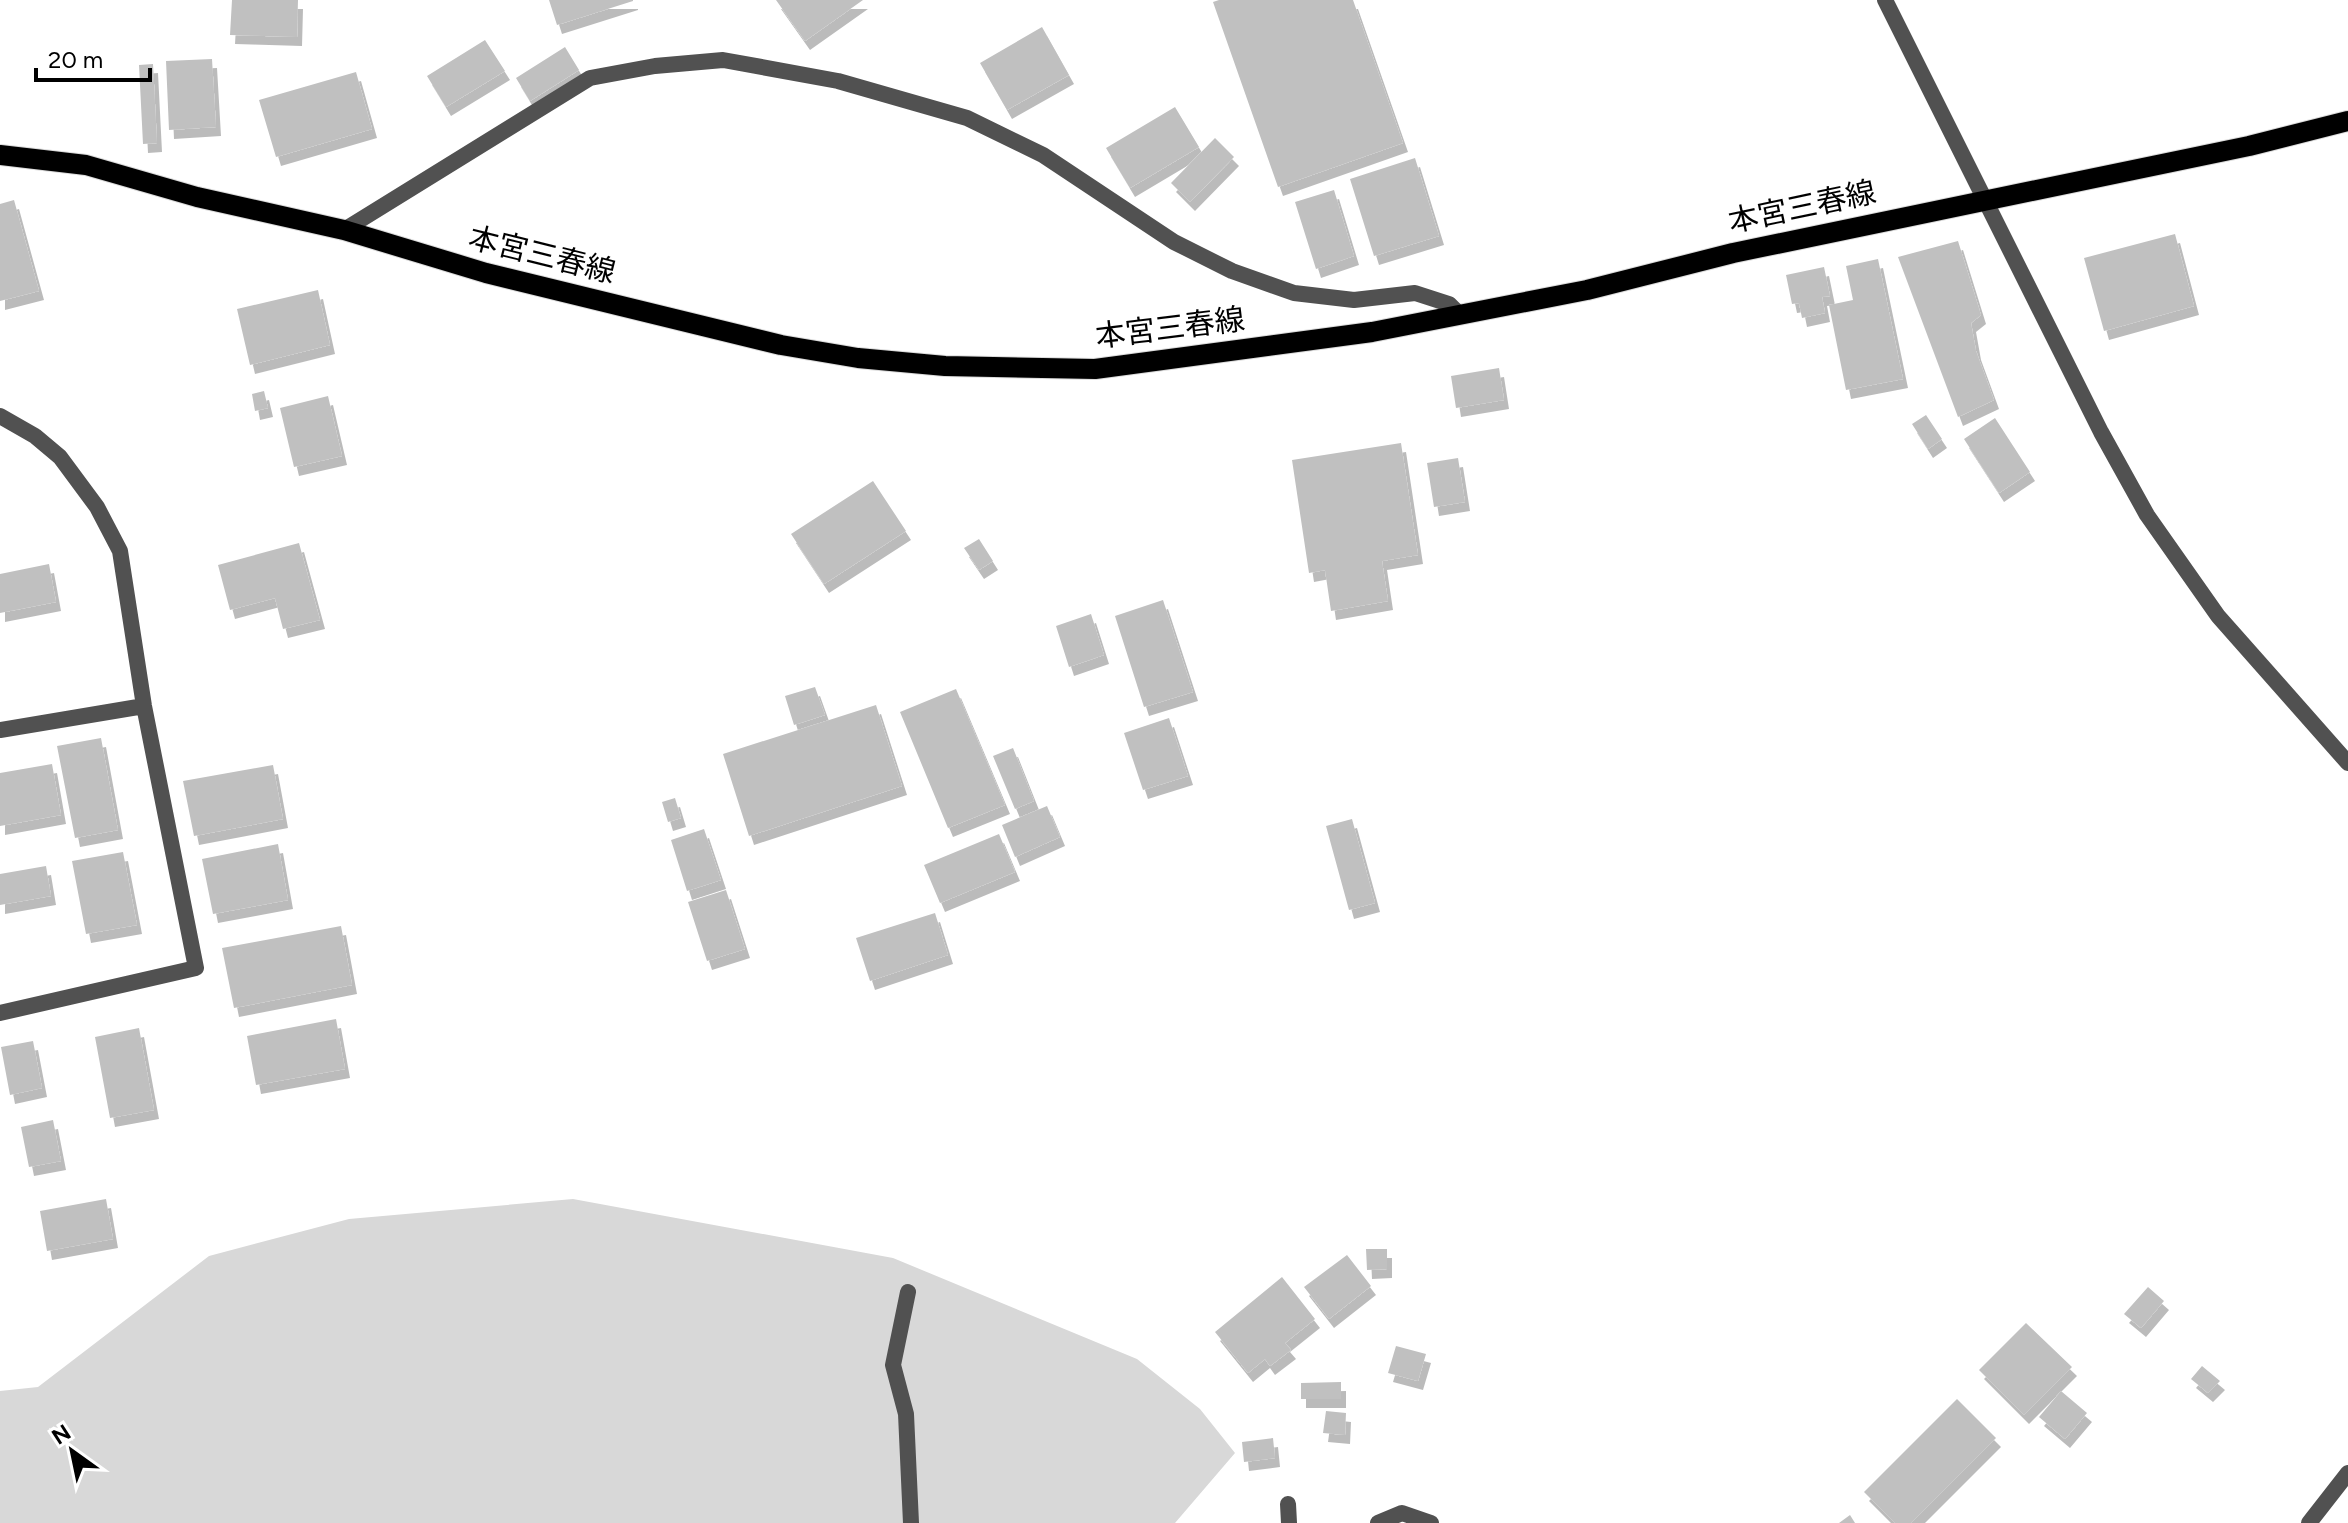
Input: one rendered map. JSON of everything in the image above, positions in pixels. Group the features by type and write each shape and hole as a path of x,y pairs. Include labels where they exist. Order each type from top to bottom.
{"main road":[{"name":"本宮三春線","path":"0,155 86,165 197,197 344,230 486,273 768,342 858,358 945,366 1095,369 1372,332 1587,290 1733,253 1986,198 2249,146 2348,121"}],"street":[{"path":"1885,0 2101,432 2147,515 2218,616 2348,763"},
{"path":"344,230 590,78 655,66 723,60 838,81 967,118 1054,162 1174,242 1232,271 1294,293 1354,300 1415,293 1449,304 1460,315"},
{"path":"0,416 35,436 60,457 85,489 120,551 144,706 196,968 0,1013"},
{"path":"0,730 144,706"},
{"path":"908,1292 893,1365 906,1414 911,1523"},
{"path":"2309,1523 2348,1473"},
{"path":"1288,1504 1289,1523"},
{"path":"1378,1523 1402,1513 1431,1523"}],"shaded area":[{"path":"573,1199 893,1258 1137,1359 1200,1409 1235,1453 1175,1523 0,1523 0,1391 38,1387 209,1256 349,1219"}],"building":[{"path":"232,0 298,0 297,37 230,35"},
{"path":"549,0 633,0 633,1 557,25"},
{"path":"776,0 863,0 805,41"},
{"path":"1353,0 1403,143 1278,187 1213,2"},
{"path":"1042,27 1069,75 1007,110 980,63"},
{"path":"485,40 505,71 446,107 427,76"},
{"path":"565,47 579,70 530,101 516,78"},
{"path":"212,59 216,127 169,130 166,61"},
{"path":"153,64 157,143 143,144 139,65"},
{"path":"356,72 372,129 276,157 259,100"},
{"path":"1175,107 1199,147 1130,188 1106,148"},
{"path":"1215,138 1234,157 1190,202 1171,183"},
{"path":"1415,158 1439,236 1374,256 1350,179"},
{"path":"1334,190 1354,256 1316,269 1295,202"},
{"path":"14,200 39,291 0,301 0,204"},
{"path":"2175,234 2194,306 2104,331 2084,258"},
{"path":"1958,241 1981,315 1971,323 1976,351 1994,400 1958,417 1898,257"},
{"path":"1878,259 1903,379 1846,390 1829,305 1853,300 1846,266"},
{"path":"1824,267 1830,296 1822,297 1825,313 1802,318 1799,303 1792,304 1786,275"},
{"path":"318,290 330,345 250,365 237,309"},
{"path":"1499,368 1504,400 1456,408 1451,376"},
{"path":"264,391 268,408 255,411 252,394"},
{"path":"328,396 342,456 294,467 280,408"},
{"path":"1926,415 1942,439 1928,449 1912,424"},
{"path":"1995,418 2030,472 1999,493 1964,439"},
{"path":"1401,443 1418,555 1382,561 1388,601 1331,611 1325,570 1309,573 1292,460"},
{"path":"1458,458 1465,502 1434,507 1427,463"},
{"path":"873,481 906,531 824,584 791,534"},
{"path":"979,539 993,561 979,570 964,548"},
{"path":"299,543 320,620 283,629 275,598 230,610 218,565"},
{"path":"49,564 56,602 0,613 0,574"},
{"path":"1163,600 1193,692 1144,707 1115,616"},
{"path":"1091,614 1104,655 1069,667 1056,626"},
{"path":"815,687 825,715 794,725 785,696"},
{"path":"956,689 1005,805 948,828 900,712"},
{"path":"876,705 902,786 749,836 723,754"},
{"path":"1169,718 1188,776 1143,790 1124,733"},
{"path":"101,738 118,830 75,838 57,746"},
{"path":"1013,748 1034,801 1015,809 993,756"},
{"path":"52,764 61,815 0,826 0,773"},
{"path":"273,765 283,819 194,836 183,781"},
{"path":"675,798 681,818 668,822 662,802"},
{"path":"1047,806 1060,837 1015,857 1002,825"},
{"path":"1352,819 1375,903 1349,910 1326,826"},
{"path":"704,829 721,880 687,891 671,840"},
{"path":"999,834 1015,872 940,903 924,865"},
{"path":"278,844 288,900 213,914 202,859"},
{"path":"123,852 137,925 86,934 72,861"},
{"path":"46,866 51,896 0,905 0,874"},
{"path":"726,890 745,949 707,961 688,902"},
{"path":"935,913 948,955 870,981 856,938"},
{"path":"341,926 352,985 234,1008 222,948"},
{"path":"336,1019 345,1069 256,1085 247,1036"},
{"path":"139,1028 154,1110 110,1118 95,1037"},
{"path":"33,1041 42,1088 10,1095 1,1047"},
{"path":"53,1120 61,1161 29,1167 21,1127"},
{"path":"106,1199 113,1239 47,1251 40,1211"},
{"path":"1366,1249 1387,1249 1387,1269 1367,1270"},
{"path":"1347,1255 1371,1286 1329,1319 1304,1287"},
{"path":"1282,1277 1315,1319 1285,1343 1291,1350 1270,1366 1265,1359 1248,1373 1215,1332"},
{"path":"2148,1287 2164,1301 2141,1328 2124,1314"},
{"path":"2026,1323 2072,1367 2024,1415 1979,1370"},
{"path":"1396,1346 1426,1354 1418,1381 1388,1373"},
{"path":"2202,1366 2220,1381 2208,1393 2191,1379"},
{"path":"1341,1382 1341,1399 1301,1399 1301,1383"},
{"path":"2061,1391 2087,1413 2065,1439 2039,1417"},
{"path":"1957,1399 1996,1438 1911,1523 1895,1523 1864,1492"},
{"path":"1326,1411 1346,1413 1345,1435 1323,1433"},
{"path":"1273,1438 1275,1458 1244,1462 1242,1442"},
{"path":"1850,1515 1855,1523 1839,1523"}]}
